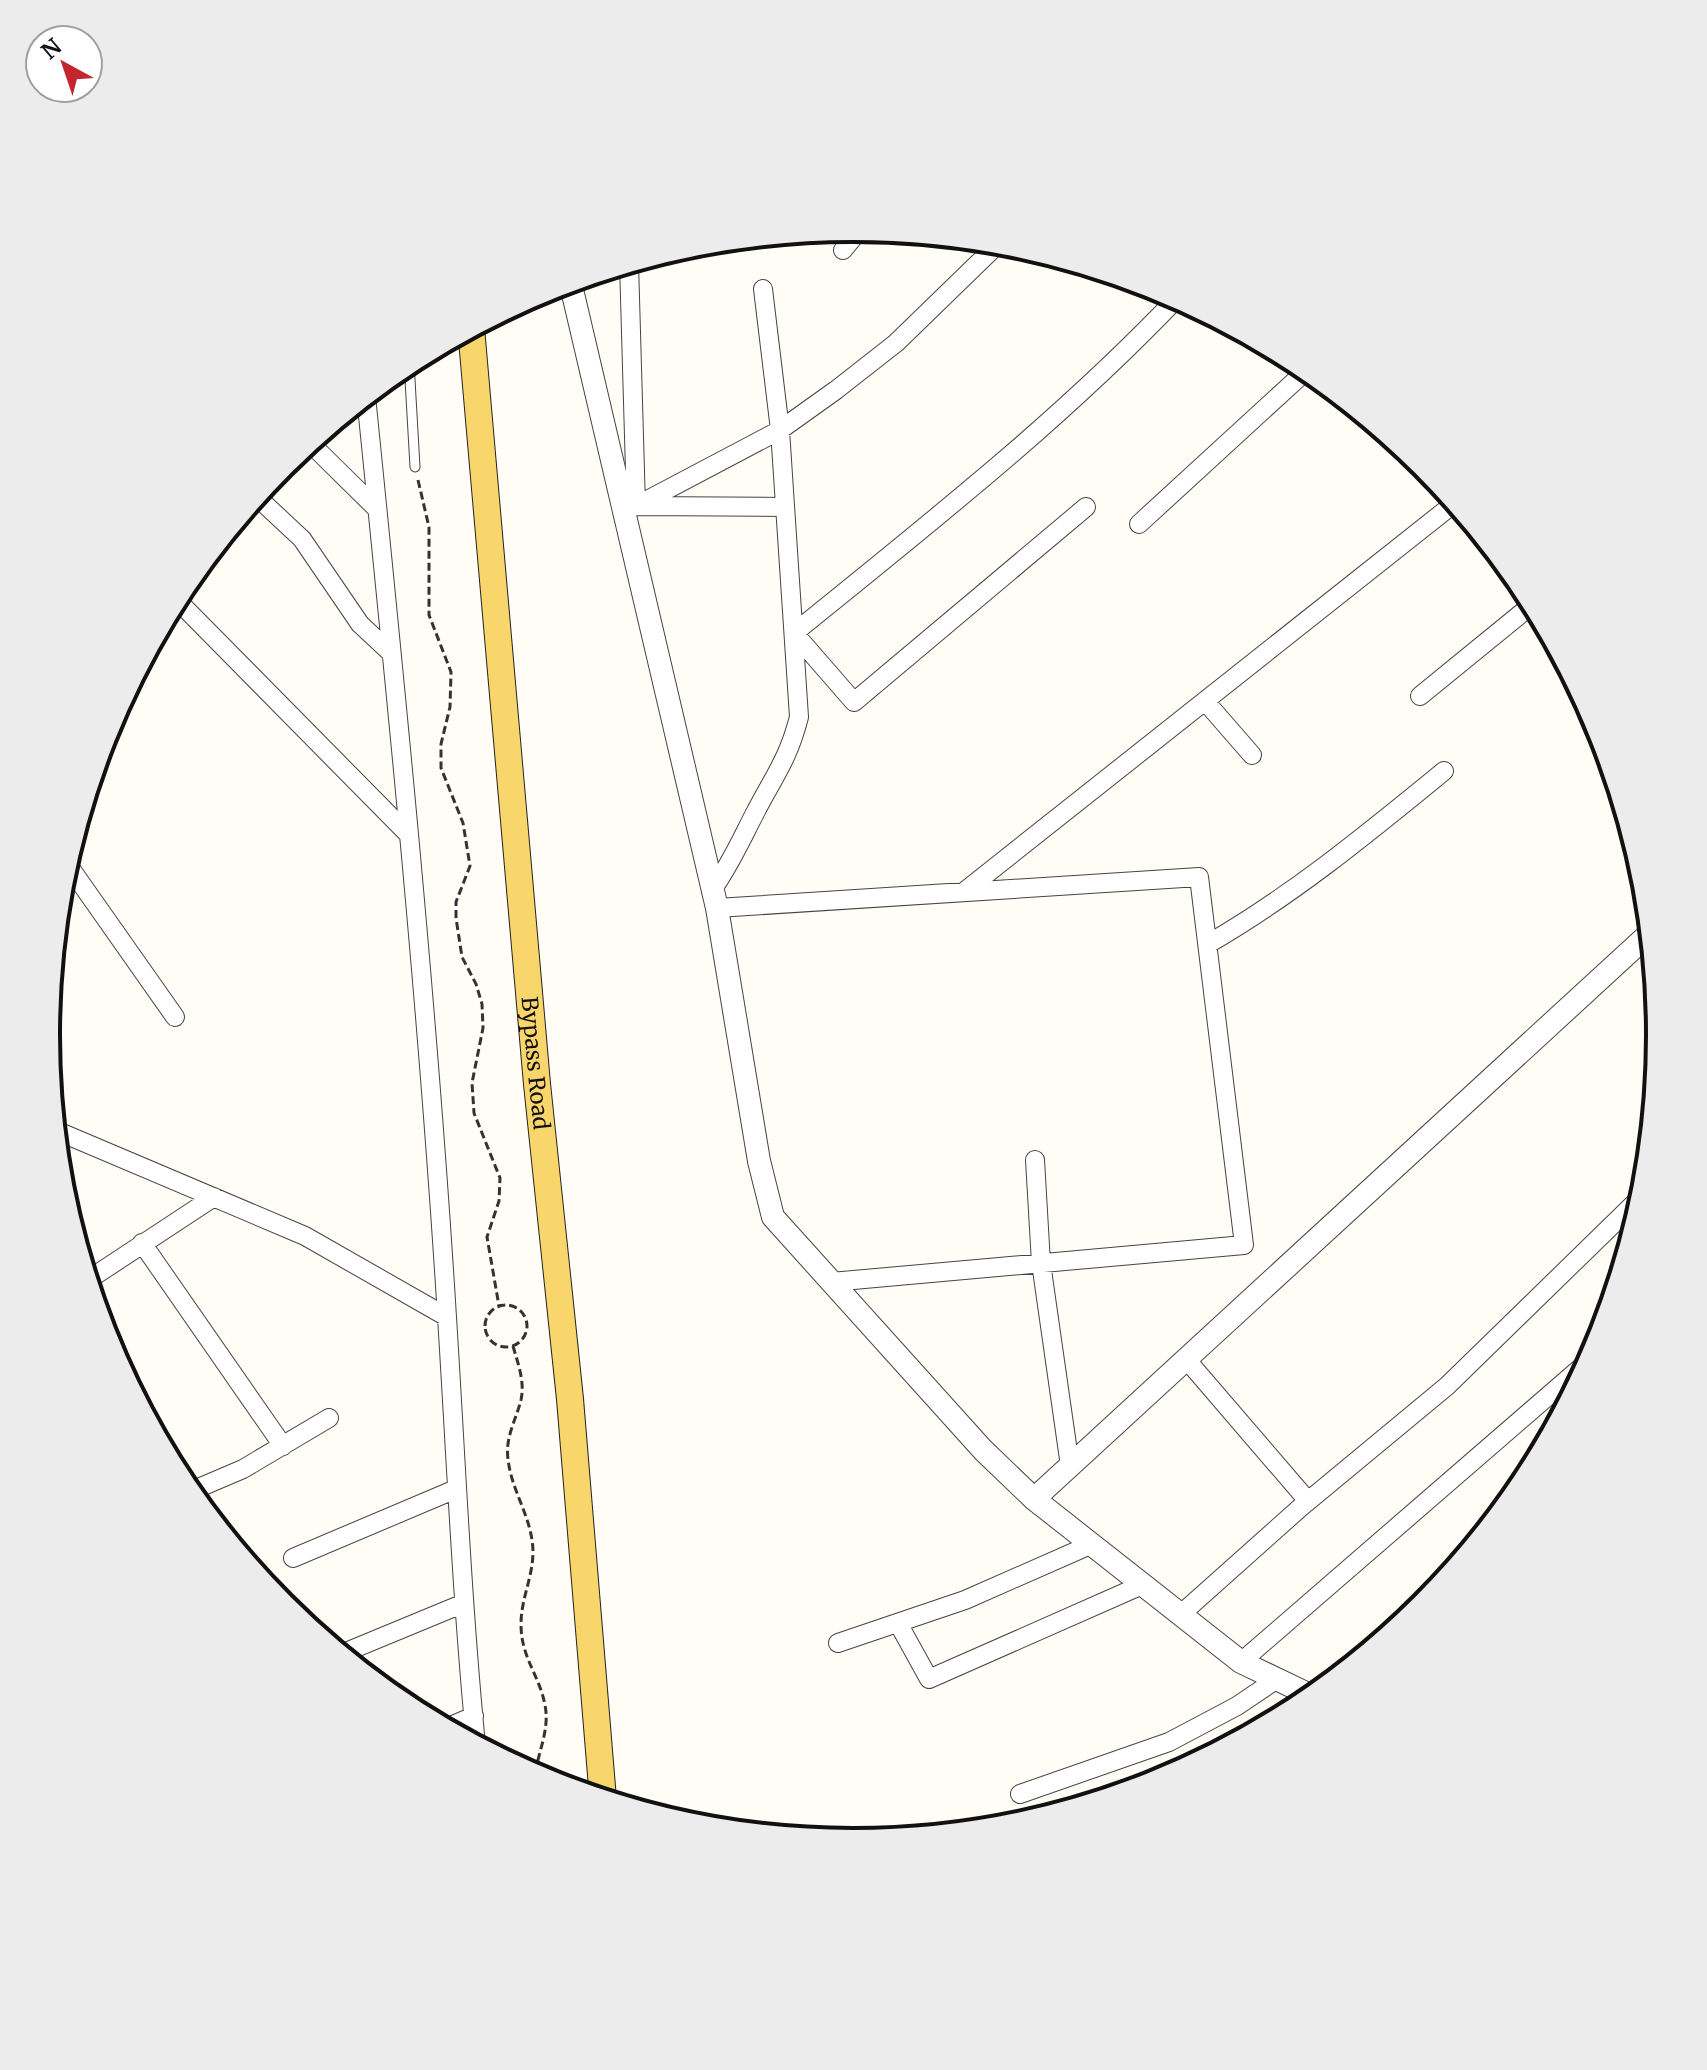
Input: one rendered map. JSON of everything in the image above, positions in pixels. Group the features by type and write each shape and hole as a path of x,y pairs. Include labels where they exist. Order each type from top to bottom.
{"main road":[{"name":"Bypass Road","path":"472,340 537,1084 570,1399 602,1787"}],"street":[{"path":"843,250 849,242"},
{"path":"629,506 780,430 896,343 988,253"},
{"path":"629,275 629,506"},
{"path":"714,899 755,813 789,756 799,717 780,430 763,289"},
{"path":"573,293 629,506 714,899 759,1161 773,1217 983,1450 1034,1499 1241,1662 1301,1690"},
{"path":"794,633 997,469 1112,366 1168,307"},
{"path":"1139,524 1298,378"},
{"path":"367,407 407,833 447,1317 462,1604 475,1732"},
{"path":"317,450 377,509"},
{"path":"264,504 302,539 360,624 391,653"},
{"path":"629,506 785,507"},
{"path":"794,633 854,702 1086,507"},
{"path":"965,891 1447,509"},
{"path":"185,608 407,833"},
{"path":"1420,696 1524,611"},
{"path":"1205,701 1252,755"},
{"path":"1208,944 1263,912 1315,875 1444,771"},
{"path":"76,876 175,1017"},
{"path":"714,899 965,891 1199,877 1244,1245 831,1282"},
{"path":"1034,1499 1641,941"},
{"path":"67,1135 305,1236 447,1317"},
{"path":"1035,1160 1041,1263 1070,1466"},
{"path":"97,1274 214,1197"},
{"path":"1180,1615 1308,1501 1447,1386 1627,1210"},
{"path":"142,1243 283,1446"},
{"path":"1186,1359 1308,1501"},
{"path":"1241,1662 1569,1378"},
{"path":"202,1487 243,1469 329,1418"},
{"path":"293,1558 456,1489"},
{"path":"838,1643 965,1600 1090,1545"},
{"path":"898,1623 929,1679 1142,1585"},
{"path":"351,1650 462,1604"},
{"path":"1020,1794 1169,1742 1237,1706 1277,1679"},
{"path":"458,1723 474,1716"}],"lane":[{"path":"410,377 415,467"}],"path":[{"path":"415,467 429,527 429,615 448,656 451,672 450,707 441,744 441,768 463,823 470,866 456,902 458,942 482,1004 483,1028 472,1083 474,1113 495,1157 500,1178 499,1201 487,1237 499,1306"},
{"path":"499,1306 520,1311 527,1323 524,1337 513,1346 498,1346 485,1329 488,1315 499,1306"},
{"path":"513,1346 522,1377 522,1397 509,1433 507,1455 512,1483 533,1542 533,1565 523,1602 522,1646 528,1667 539,1683 547,1723 538,1763"}]}
